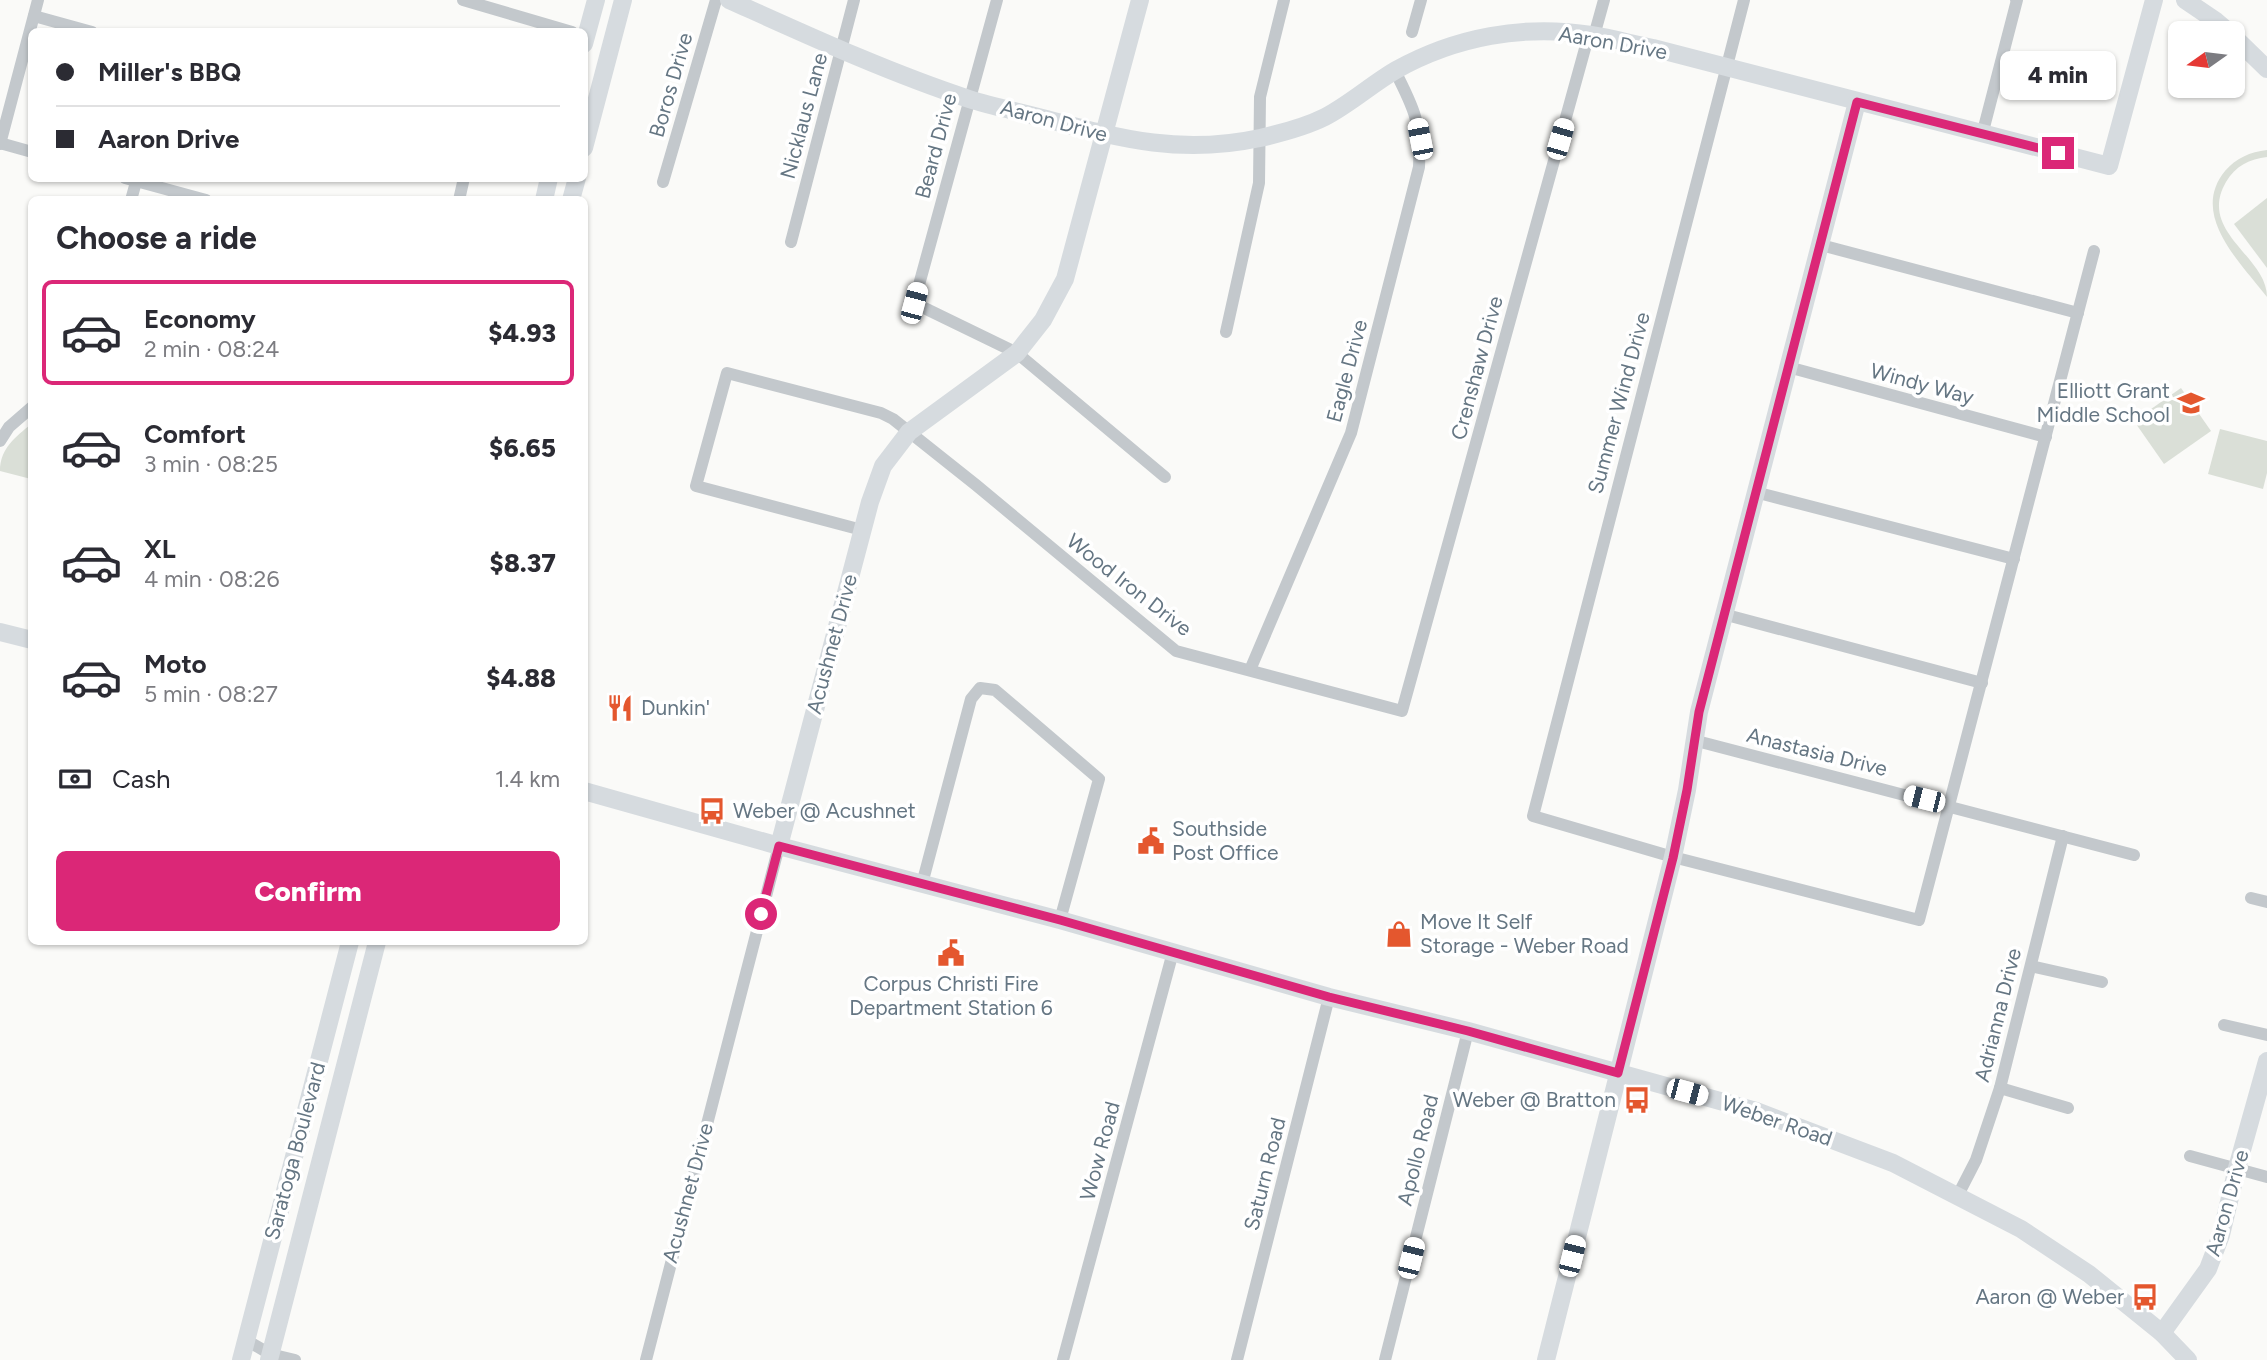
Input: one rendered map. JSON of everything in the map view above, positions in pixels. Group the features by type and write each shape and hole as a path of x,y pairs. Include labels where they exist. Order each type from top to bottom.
{"street":[{"path":"31,28 38,0"},
{"path":"463,0 556,28"},
{"path":"585,28 596,0"},
{"path":"588,133 624,0"},
{"name":"Boros Drive","path":"663,182 716,0"},
{"name":"Aaron Drive","path":"729,0 842,51 969,99 1105,135 1148,143 1212,146 1298,128 1327,116 1395,71 1430,52 1469,39 1534,30 1592,35 2109,166 2154,0"},
{"name":"Nicklaus Lane","path":"791,242 854,0"},
{"name":"Beard Drive","path":"997,0 914,303 1017,353"},
{"name":"Acushnet Drive","path":"646,1360 870,502 884,466 909,432 1017,353 1043,320 1065,279 1140,0"},
{"path":"1226,332 1259,183 1260,97 1284,0"},
{"path":"1412,32 1421,0"},
{"name":"Crenshaw Drive","path":"1402,711 1604,0"},
{"name":"Summer Wind Drive","path":"1673,858 1533,816 1744,0"},
{"path":"1982,135 2017,0"},
{"path":"2185,0 2217,21"},
{"path":"34,16 78,28"},
{"path":"28,38 0,143 28,151"},
{"path":"2245,47 2265,64"},
{"name":"Eagle Drive","path":"1250,670 1351,433 1419,167 1420,139 1415,109 1395,71"},
{"path":"1546,1360 1673,858 1687,790 1693,740 1723,614 1857,102"},
{"path":"138,182 191,196"},
{"path":"1821,245 2078,313"},
{"path":"1673,858 1919,920 2094,251"},
{"path":"1017,353 1166,477"},
{"name":"Windy Way","path":"1788,368 2046,438"},
{"name":"Wood Iron Drive","path":"862,530 696,486 727,373 881,413 909,432 1176,651 1402,711"},
{"path":"0,441 9,427 28,410"},
{"path":"0,416 9,427"},
{"path":"1755,492 2014,559"},
{"path":"1723,614 1982,683"},
{"path":"0,632 28,639"},
{"path":"922,884 971,699 980,688 995,690 1098,779 1060,920"},
{"name":"Anastasia Drive","path":"1693,740 2134,855"},
{"name":"Weber Road","path":"588,793 1755,1111 1893,1163 1957,1198 2021,1228 2089,1273 2162,1333 2188,1360"},
{"name":"Adrianna Drive","path":"1957,1198 1976,1160 2000,1088 2063,836"},
{"path":"2251,898 2267,902"},
{"name":"Saratoga Boulevard","path":"241,1360 349,945"},
{"name":"Saratoga Boulevard","path":"269,1357 376,945"},
{"name":"Wow Road","path":"1063,1360 1173,952"},
{"path":"2031,966 2102,982"},
{"name":"Saturn Road","path":"1237,1360 1329,997"},
{"path":"2224,1025 2267,1035"},
{"name":"Apollo Road","path":"1385,1360 1468,1031"},
{"name":"Aaron Drive","path":"2162,1333 2208,1269 2221,1235 2267,1061"},
{"path":"2000,1088 2068,1108"},
{"path":"2190,1156 2267,1177"},
{"path":"246,1340 269,1357 295,1360"}],"shaded area":[{"path":"2267,150 2267,157 2249,162 2234,172 2226,182 2219,200 2220,215 2226,230 2257,269 2264,282 2267,297 2223,238 2213,204 2215,188 2229,166 2244,156"},
{"path":"2267,198 2267,268 2234,224"},
{"path":"2181,388 2211,431 2164,464 2134,421"},
{"path":"28,427 28,478 0,471 6,449"},
{"path":"2220,429 2267,441 2267,473 2263,489 2208,474"}],"place":[{"name":"Elliott Grant Middle School","path":"2191,403"},
{"name":"Dunkin'","path":"620,708"},
{"name":"Weber @ Acushnet","path":"712,811"},
{"name":"Southside Post Office","path":"1151,841"},
{"name":"Move It Self Storage - Weber Road","path":"1399,934"},
{"name":"Corpus Christi Fire Department Station 6","path":"951,953"},
{"name":"Weber @ Bratton","path":"1637,1100"},
{"name":"Aaron @ Weber","path":"2145,1297"}],"route":[{"path":"761,914 779,846 1060,920 1329,997 1468,1031 1618,1073 1673,858 1699,712 1857,102 2058,153"}]}
